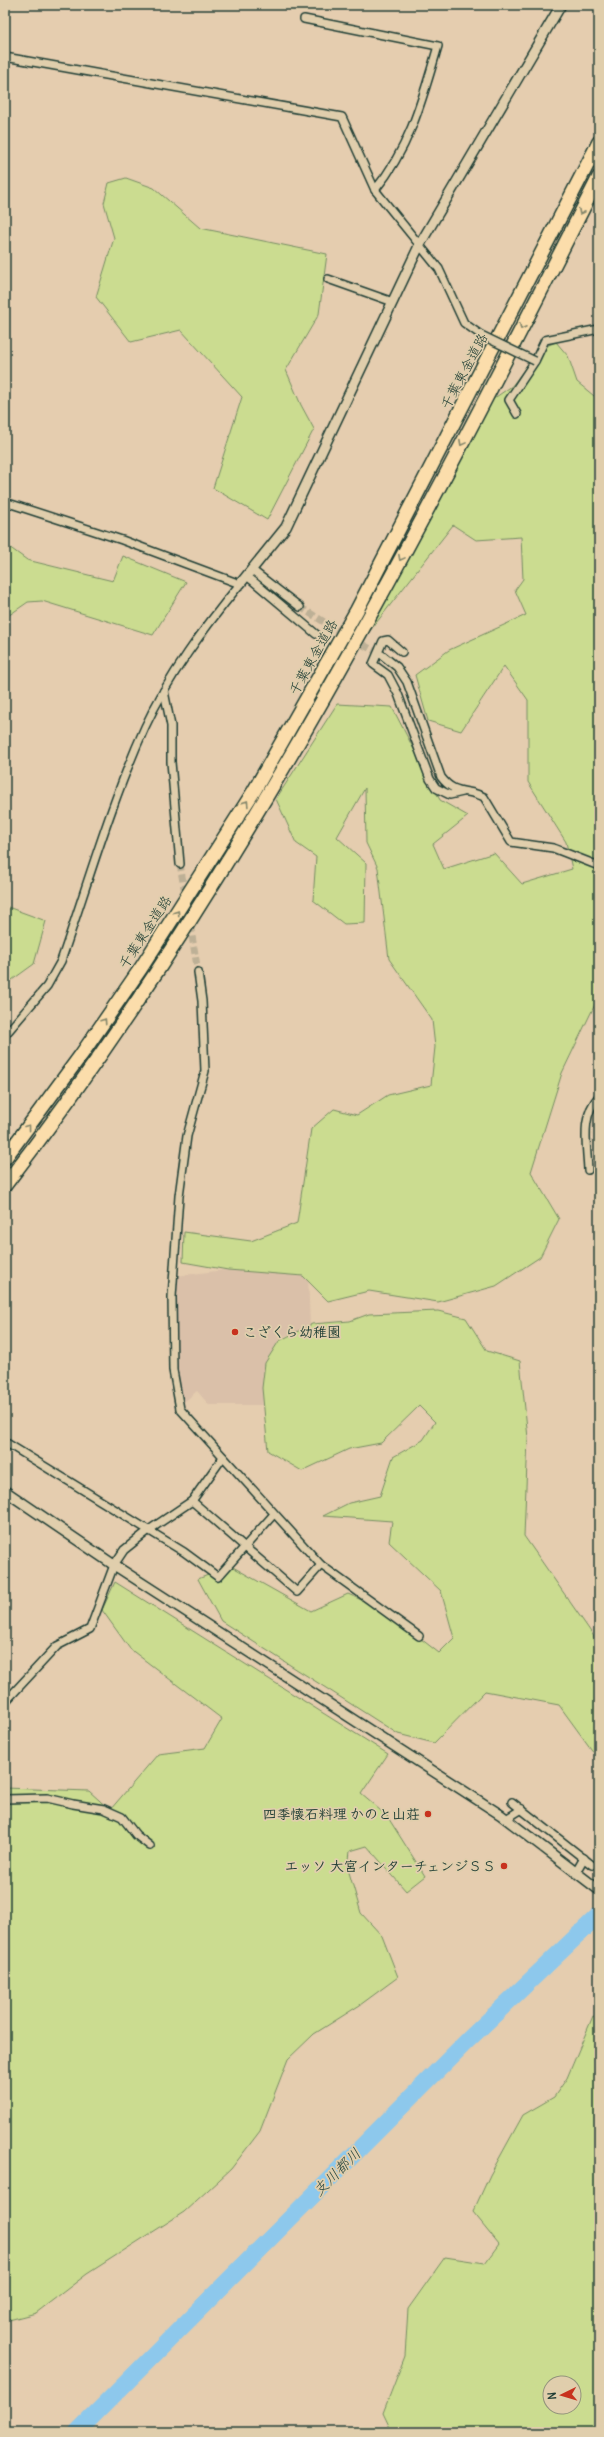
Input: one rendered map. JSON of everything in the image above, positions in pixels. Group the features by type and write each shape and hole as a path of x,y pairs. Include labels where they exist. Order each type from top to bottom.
{"highway":[{"name":"千葉東金道路","path":"5,1158 81,1055 141,968 254,791 357,610 599,142"},
{"path":"5,1185 85,1076 167,956 232,857 304,737 345,664 492,386 599,177"}],"street":[{"path":"5,1035 47,986 61,961 127,771 146,726 164,691 212,618 286,528 420,244 561,5"},
{"path":"304,20 438,46 425,92 407,142 391,170 374,190"},
{"path":"5,56 342,117 374,190 439,268 464,323 481,335 535,361"},
{"path":"328,279 393,302"},
{"path":"517,414 509,400 535,361 545,340 599,329"},
{"path":"5,502 122,540 240,584"},
{"path":"249,573 300,607"},
{"path":"249,573 316,634"},
{"path":"402,652 388,640 383,641 373,664 388,675 398,694 430,779 436,788 450,795 463,792 477,793 484,797 512,842 553,848 599,866"},
{"path":"382,655 397,667 407,682 441,777 447,785 463,792"},
{"path":"164,691 171,726 171,762 180,864"},
{"path":"198,972 202,1001 205,1071 186,1136 179,1196 172,1297 173,1370 180,1409 321,1564 419,1636"},
{"path":"588,1170 585,1135 586,1123 590,1110 599,1096"},
{"path":"5,1442 184,1552 218,1577 243,1547 274,1514"},
{"path":"5,1702 57,1646 90,1629 114,1565 124,1550 149,1530 192,1501 223,1457"},
{"path":"5,1491 114,1565 506,1819 599,1890"},
{"path":"192,1501 243,1547 297,1592 321,1564"},
{"path":"5,1799 47,1798 73,1804 104,1808 122,1817 136,1835 150,1846"},
{"path":"512,1802 592,1865"},
{"path":"506,1819 522,1809"},
{"path":"576,1872 584,1858"}],"shaded area":[{"name":"こざくら幼稚園","path":"256,1266 308,1273 310,1327 279,1338 262,1405 209,1405 197,1391 182,1404 176,1368 176,1276"}],"green space":[{"path":"126,178 154,188 200,228 327,254 319,314 286,370 301,405 314,429 267,520 213,488 242,397 181,330 131,342 96,297 114,238 104,203 109,183"},
{"path":"556,342 568,356 577,382 599,400 599,871 596,886 599,890 599,996 562,1073 531,1172 559,1219 540,1257 496,1286 438,1302 369,1291 328,1301 303,1276 228,1270 183,1262 184,1232 251,1241 297,1223 311,1129 334,1109 357,1115 388,1095 431,1085 435,1047 432,1020 389,959 378,868 366,843 365,788 337,837 366,863 365,923 344,924 313,900 316,857 296,843 276,799 337,704 392,707 440,800 468,816 433,844 444,869 494,853 522,884 572,869 566,842 528,782 528,700 504,666 461,731 428,721 415,675 449,650 526,615 515,590 523,579 521,537 476,540 453,525 369,632 493,399 512,386 539,349"},
{"path":"5,544 27,560 113,581 123,556 186,582 153,635 42,601 28,602 5,618"},
{"path":"5,906 46,921 34,964 5,985"},
{"path":"438,1311 466,1318 487,1351 520,1361 528,1438 524,1536 593,1635 599,1654 599,1745 594,1753 559,1705 485,1691 434,1743 398,1734 221,1621 198,1579 231,1566 311,1611 348,1594 384,1610 439,1653 454,1638 441,1591 389,1542 392,1521 323,1516 349,1503 380,1496 393,1457 423,1440 435,1422 419,1406 381,1443 349,1449 302,1471 268,1451 262,1388 265,1363 279,1341 312,1324 350,1321 369,1314"},
{"path":"115,1582 388,1754 361,1794 387,1816 425,1876 406,1891 367,1846 350,1851 348,1869 361,1913 382,1936 398,1977 360,2005 314,2034 288,2059 260,2131 231,2169 184,2212 87,2274 36,2313 5,2321 5,1788 89,1791 110,1810 158,1754 205,1748 222,1719 130,1649 102,1610"},
{"path":"593,2016 599,2018 599,2432 392,2432 383,2413 405,2356 408,2309 445,2257 485,2263 499,2244 473,2212 490,2175 523,2115 554,2097 567,2078"}],"waterway":[{"name":"支川都川","path":"77,2432 468,2040 599,1915"}],"tunnel":[{"path":"300,607 345,635"},
{"path":"354,640 382,655"},
{"path":"180,864 198,972"}],"place":[{"name":"こざくら幼稚園","path":"235,1332"},
{"name":"四季懐石料理 かのと山荘","path":"428,1814"},
{"name":"エッソ 大宮インターチェンジＳＳ","path":"504,1866"}]}
